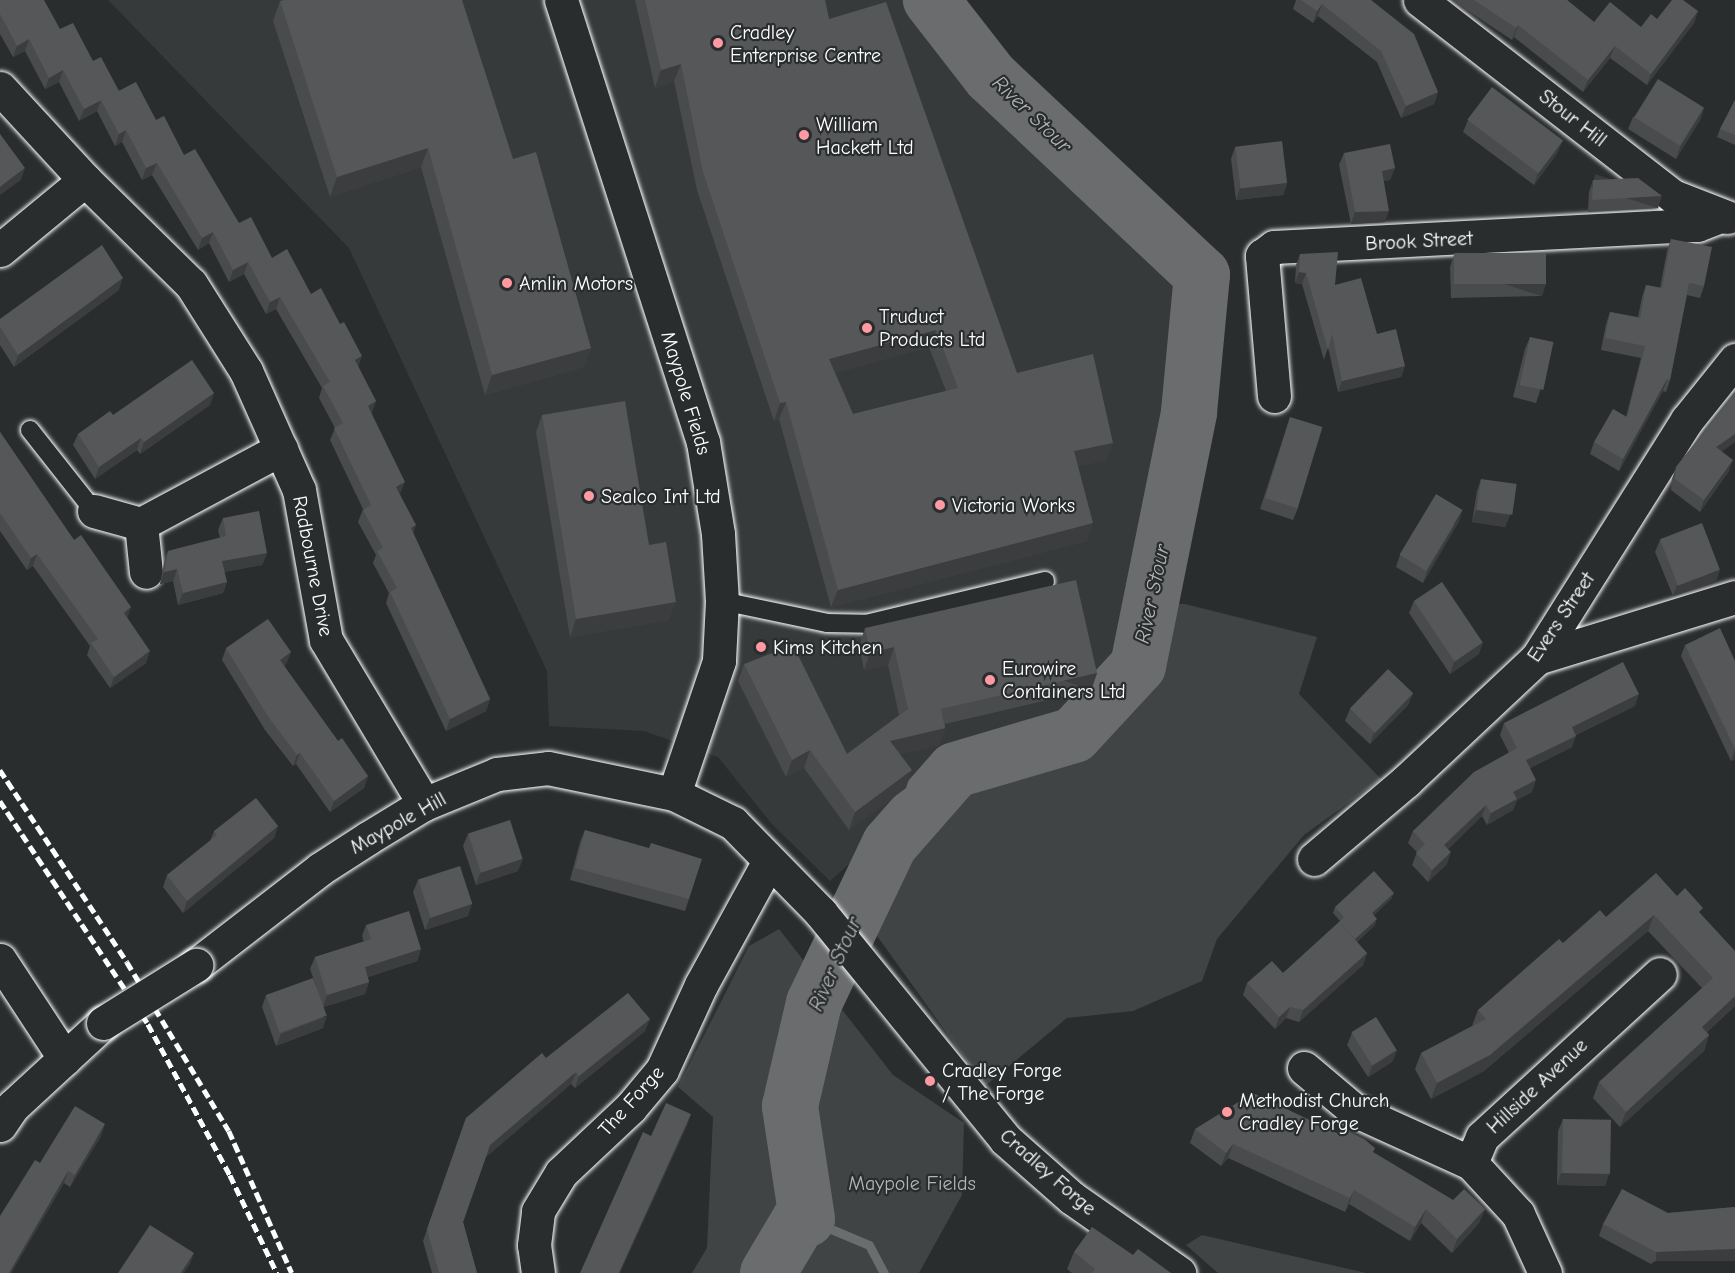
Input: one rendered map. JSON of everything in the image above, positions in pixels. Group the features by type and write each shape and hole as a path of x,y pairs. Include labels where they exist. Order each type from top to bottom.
{"street":[{"name":"Maypole Fields","path":"561,0 703,442 718,534 722,601 718,661 674,794"},
{"name":"Stour Hill","path":"1420,0 1673,196 1726,217"},
{"name":"Radbourne Drive","path":"0,88 86,180 191,284 246,371 299,490 326,640 424,804"},
{"path":"0,250 86,180"},
{"name":"Brook Street","path":"1274,396 1262,256 1274,247 1697,225 1726,217"},
{"name":"Evers Street","path":"1314,859 1406,781 1537,658 1687,420 1735,360"},
{"path":"94,511 141,524 281,449"},
{"path":"141,524 146,572"},
{"path":"1537,658 1735,597"},
{"name":"Maypole Hill","path":"0,1125 13,1106 104,1023 196,965 320,869 424,804 497,774 548,768 674,794 733,823 821,913 911,1024"},
{"name":"The Forge","path":"538,1273 534,1245 538,1211 561,1173 632,1107 663,1070 701,985 769,861"},
{"path":"0,960 65,1059"},
{"name":"Hillside Avenue","path":"1471,1162 1482,1137 1660,975"},
{"name":"Cradley Forge","path":"911,1024 1005,1139 1071,1198 1179,1273"},
{"path":"1304,1068 1354,1110 1471,1162 1518,1214 1545,1273"}],"lane":[{"path":"30,430 94,511"},
{"path":"722,601 827,623 866,624 1045,581"}],"shaded area":[{"path":"108,0 924,0 993,79 1106,195 1191,272 1188,408 1141,666 1076,735 953,771 830,881 771,823 718,757 644,731 549,726 547,671 349,248"}],"green space":[{"path":"1151,604 1185,604 1317,637 1299,694 1381,779 1304,835 1217,939 1202,981 1133,1011 1067,1018 985,1086 867,922 862,903 890,844 955,770 1075,735 1138,666"},
{"path":"779,929 893,1075 964,1123 962,1195 919,1273 692,1273 707,1248 713,1117 678,1087 749,946"},
{"path":"1202,1235 1366,1273 1218,1273 1186,1245"}],"building":[{"path":"0,0 44,0 60,29 73,23 93,61 101,57 119,91 84,109 63,70 49,78 29,39 17,46 0,14"},
{"path":"462,0 513,159 536,152 591,348 492,375 428,148 337,177 280,1"},
{"path":"645,0 825,0 829,19 886,2 1017,373 1093,354 1113,443 1074,451 1093,523 838,590 786,402 780,403 703,172 681,64 661,70","holes":["936,330 958,388 853,414 829,359"]},
{"path":"1301,0 1371,0 1414,34 1438,92 1406,106 1381,51 1322,4 1317,11"},
{"path":"1474,0 1567,0 1594,22 1610,2 1641,27 1651,14 1657,19 1672,0 1683,0 1698,11 1651,74 1615,46 1588,80 1518,25 1516,28"},
{"path":"1658,79 1704,108 1680,146 1634,117"},
{"path":"136,82 156,120 164,116 184,155 195,149 239,223 251,217 272,258 287,249 311,294 321,288 340,324 344,322 362,356 355,360 376,401 368,406 405,482 396,487 416,525 411,528 490,699 450,719 390,592 397,588 377,551 383,548 363,510 371,505 334,428 343,423 323,386 330,382 280,297 270,302 248,262 233,270 213,232 202,238 157,163 146,168 126,130 119,134 101,100"},
{"path":"1492,87 1563,141 1538,173 1467,120"},
{"path":"1735,100 1735,135 1720,129"},
{"path":"0,134 25,168 0,187"},
{"path":"1282,141 1287,183 1240,188 1235,147"},
{"path":"1390,144 1395,168 1382,171 1389,211 1355,212 1344,153"},
{"path":"1638,178 1662,196 1592,200 1593,180"},
{"path":"1671,239 1712,247 1704,286 1689,283 1670,380 1667,379 1623,459 1594,442 1613,409 1627,417 1645,346 1605,338 1610,312 1640,318 1646,285 1662,288"},
{"path":"102,245 123,278 18,355 0,327 0,319"},
{"path":"1338,252 1335,285 1361,278 1377,334 1396,329 1405,366 1342,381 1332,334 1328,350 1306,273 1299,272 1300,254"},
{"path":"1454,253 1546,253 1546,284 1454,284"},
{"path":"1530,337 1553,342 1543,390 1520,385"},
{"path":"192,360 214,393 144,442 141,438 99,467 78,434 110,411 113,415"},
{"path":"1735,393 1735,434 1716,447 1733,460 1704,500 1675,479 1676,467"},
{"name":"Sealco Int Ltd","path":"625,401 649,545 666,542 676,602 576,619 542,415"},
{"path":"1290,417 1323,427 1298,508 1265,498"},
{"path":"0,432 74,540 81,535 131,607 124,613 150,651 114,677 91,643 98,639 37,554 31,558 0,513"},
{"path":"1481,479 1517,484 1512,515 1477,510"},
{"path":"1436,494 1463,510 1426,571 1399,555"},
{"path":"259,511 267,553 222,561 227,582 183,593 177,569 164,572 168,551 226,536 223,518"},
{"path":"1702,523 1720,570 1678,586 1660,539"},
{"path":"1076,580 1097,673 941,709 945,728 890,741 912,770 855,812 810,750 792,760 744,664 793,645 847,754 908,709 894,647 870,653 865,628"},
{"path":"1442,582 1483,643 1455,662 1414,601"},
{"path":"268,619 291,652 280,660 338,741 342,738 368,776 334,801 300,753 297,755 269,718 226,648"},
{"path":"1720,628 1735,661 1735,749 1685,645"},
{"path":"1623,662 1639,694 1572,727 1576,736 1526,760 1536,780 1513,792 1517,799 1491,813 1486,805 1444,845 1451,852 1432,870 1416,853 1425,844 1413,831 1474,772 1517,748 1504,723"},
{"path":"1388,669 1413,693 1375,733 1350,709"},
{"path":"256,798 278,826 187,901 167,875 217,835 214,831"},
{"path":"510,820 523,859 481,873 468,834"},
{"path":"585,830 649,848 651,843 702,859 689,899 575,868"},
{"path":"460,866 472,904 431,918 418,880"},
{"path":"1374,871 1394,893 1372,913 1377,919 1355,939 1339,922 1344,917 1335,907"},
{"path":"1656,873 1677,896 1685,888 1703,908 1699,912 1735,951 1735,996 1702,1027 1709,1035 1626,1112 1599,1082 1713,978 1654,915 1490,1055 1437,1083 1421,1053 1486,1019 1478,1010 1559,939 1563,943 1600,910 1606,917"},
{"path":"409,911 421,949 365,967 369,982 327,995 315,957 371,939 366,925"},
{"path":"1339,922 1367,953 1303,1010 1290,1007 1279,1017 1247,983 1272,961 1283,973"},
{"path":"313,978 327,1016 280,1033 266,995"},
{"path":"628,993 650,1019 579,1076 576,1072 490,1145 463,1222 477,1273 439,1273 427,1229 466,1118 542,1053 546,1058"},
{"path":"1376,1017 1397,1050 1372,1065 1351,1032"},
{"path":"1253,1093 1339,1134 1342,1128 1364,1139 1375,1148 1373,1152 1453,1200 1464,1189 1485,1209 1457,1239 1426,1209 1415,1227 1354,1190 1350,1198 1233,1144 1226,1153 1195,1129"},
{"path":"666,1103 691,1114 619,1273 580,1273 643,1132 651,1136"},
{"path":"75,1106 105,1124 75,1175 68,1171 9,1273 0,1273 0,1216 35,1160 40,1163"},
{"path":"1563,1119 1611,1120 1610,1174 1562,1173"},
{"path":"1622,1189 1668,1213 1735,1207 1735,1249 1656,1252 1603,1224"},
{"path":"150,1225 194,1253 181,1273 118,1273"},
{"path":"1092,1227 1133,1255 1138,1249 1171,1273 1092,1273 1095,1269 1074,1252"}],"waterway":[{"name":"River Stour","path":"768,1273 799,1221 807,1219 790,1106 814,1003 890,844 955,770 1074,735 1138,666 1189,412 1202,275 991,77 931,0"},
{"path":"807,1219 869,1245 884,1273"}],"railway":[{"path":"0,770 127,962 229,1131 292,1273"},
{"path":"0,801 148,1024 230,1175 277,1273"}],"place":[{"name":"Cradley Enterprise Centre","path":"718,43"},
{"name":"William Hackett Ltd","path":"804,135"},
{"name":"Amlin Motors","path":"507,283"},
{"name":"Truduct Products Ltd","path":"867,328"},
{"name":"Sealco Int Ltd","path":"589,496"},
{"name":"Victoria Works","path":"940,505"},
{"name":"Kims Kitchen","path":"761,647"},
{"name":"Eurowire Containers Ltd","path":"990,680"},
{"name":"Cradley Forge / The Forge","path":"930,1081"},
{"name":"Methodist Church Cradley Forge","path":"1227,1112"}]}
